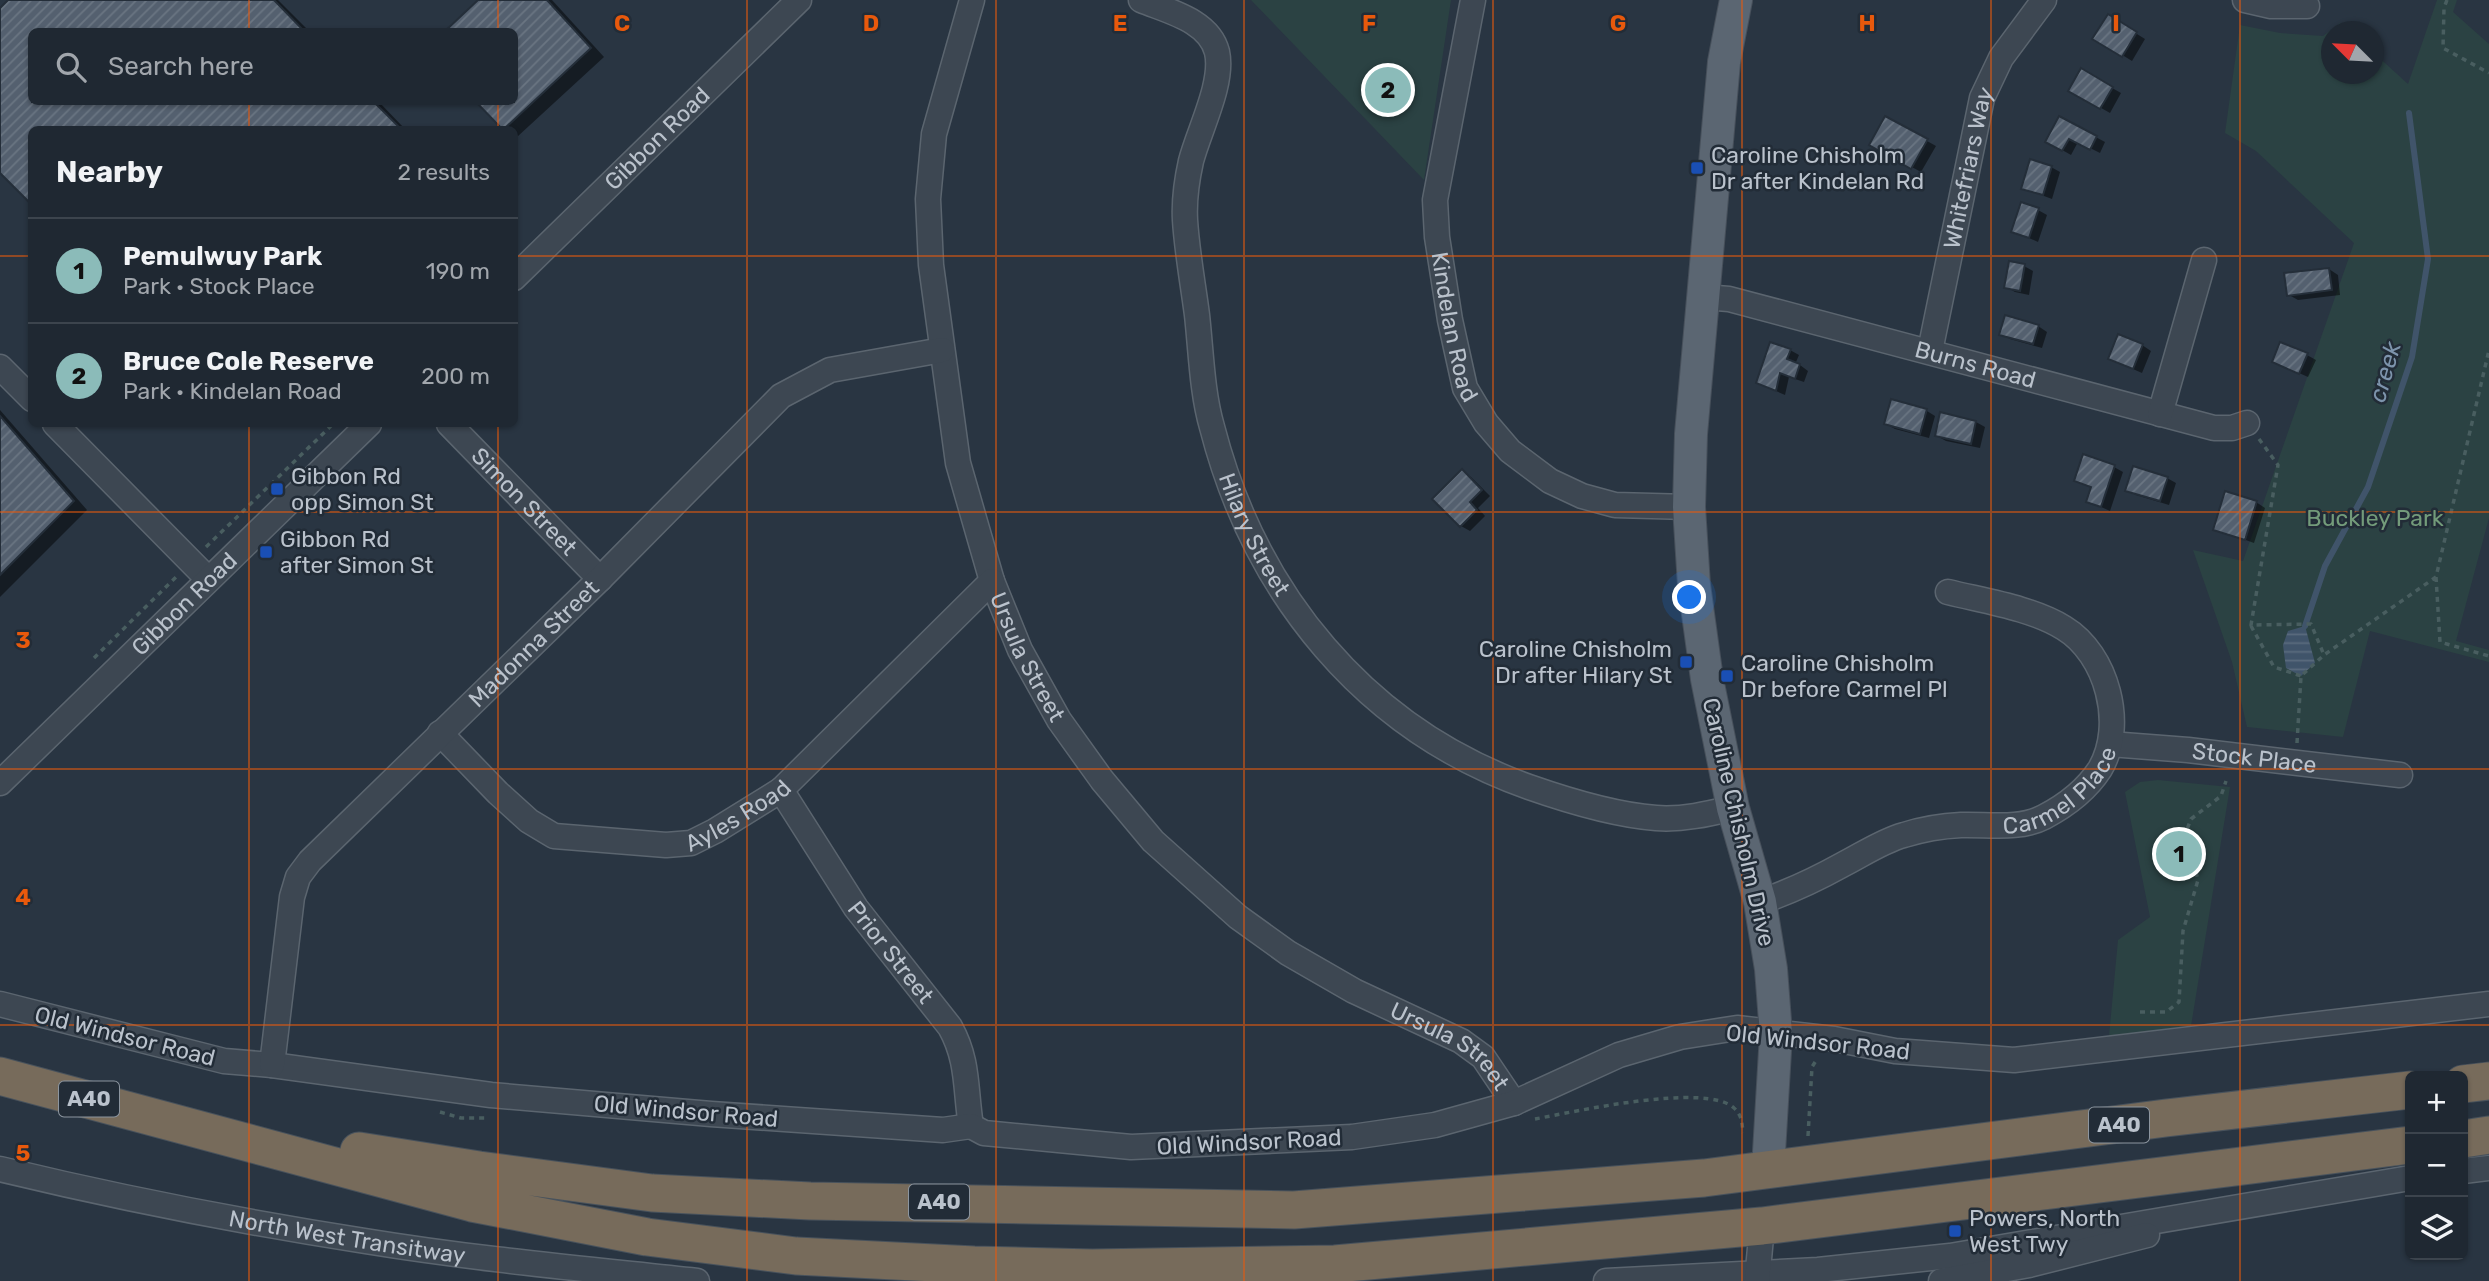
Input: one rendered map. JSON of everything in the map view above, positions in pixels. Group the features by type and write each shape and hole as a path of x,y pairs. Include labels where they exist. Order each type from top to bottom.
{"highway":[{"name":"A40","path":"0,1076 472,1203 647,1237 796,1256 1079,1268 1335,1264 1762,1226 2405,1146"},
{"path":"2468,1083 2489,1080"},
{"name":"A40","path":"178,1122 479,1170 652,1193 810,1201 1294,1210 1704,1178 2405,1091"},
{"path":"2468,1138 2489,1136"},
{"name":"Caroline Chisholm Drive","path":"1762,1226 1768,1170"}],"main road":[{"name":"Caroline Chisholm Drive","path":"1736,0 1724,62 1691,434 1689,507 1701,643 1723,766 1760,902 1771,969 1776,1034 1768,1170"}],"street":[{"name":"Gibbon Road","path":"518,274 799,0"},
{"name":"Ursula Street","path":"972,0 934,134 929,186 931,265 958,463 992,581 1020,650 1059,720 1102,780 1153,841 1238,917 1288,953 1354,991 1461,1041 1483,1057 1514,1103"},
{"name":"Hilary Street","path":"1141,0 1195,24 1213,40 1217,54 1213,90 1190,163 1185,218 1211,425 1248,531 1278,587 1352,679 1396,716 1445,749 1492,774 1583,805 1657,818 1701,816 1733,808"},
{"name":"Kindelan Road","path":"1473,0 1435,200 1437,237 1450,320 1465,388 1486,422 1510,451 1550,481 1582,496 1615,505 1689,507"},
{"name":"Whitefriars Way","path":"1930,351 1982,98 2001,58 2044,0"},
{"path":"2245,0 2271,6 2307,6"},
{"path":"2160,414 2204,260"},
{"name":"Burns Road","path":"1704,297 1729,299 2214,428 2232,428 2247,423"},
{"name":"Madonna Street","path":"272,1065 292,897 298,877 310,861 600,579 780,396 802,382 830,370 942,351"},
{"path":"0,367 28,395"},
{"path":"58,427 200,571"},
{"name":"Gibbon Road","path":"0,783 200,571 366,427"},
{"name":"Simon Street","path":"452,427 600,579"},
{"name":"Ayles Road","path":"440,733 498,793 529,821 554,836 666,845 691,843 781,790 992,581"},
{"name":"Carmel Place","path":"1760,902 1800,888 1901,835 1942,826 2024,824 2042,818 2084,789 2100,768 2110,744 2111,713 2108,690 2092,656 2079,640 2065,628 2043,618 1948,592"},
{"name":"Stock Place","path":"2110,744 2188,750 2400,775"},
{"name":"Prior Street","path":"781,790 856,908 950,1027 960,1045 964,1061 971,1126"},
{"name":"Old Windsor Road","path":"0,1004 224,1061 491,1095 943,1130 971,1126 984,1133 1131,1147 1352,1137 1436,1125 1514,1103 1619,1055 1680,1037 1737,1028 1834,1039 1895,1051 2014,1060 2489,1004"},
{"path":"2468,1170 2489,1168"},
{"name":"North West Transitway","path":"0,1169 67,1185 364,1241 511,1262 697,1281"},
{"path":"1606,1281 1757,1276 1950,1256 2405,1179"},
{"path":"1941,1281 2053,1259 2276,1200"},
{"path":"1757,1276 1762,1226"}],"path":[{"path":"2447,0 2444,8 2443,48 2489,73"},
{"path":"2489,350 2436,577 2440,642 2489,656"},
{"path":"2247,423 2278,466 2251,625 2274,667 2301,676"},
{"path":"85,667 200,571 329,427"},
{"path":"2296,762 2301,676 2324,655 2436,577"},
{"path":"2251,625 2311,624 2324,655"},
{"path":"2140,1012 2166,1012 2179,1002 2183,931 2197,880 2186,832 2191,819 2221,796 2225,781"}],"green space":[{"path":"1251,0 1451,0 1424,180"},
{"name":"Buckley Park","path":"2437,0 2457,0 2453,12 2489,44 2489,518 2456,641 2489,650 2489,662 2370,631 2343,737 2247,727 2232,662 2193,550 2243,561 2354,243 2256,151 2225,133 2240,25 2280,33 2321,36 2321,84 2384,84 2384,62 2408,84"},
{"path":"2158,780 2230,787 2191,1026 2109,1036 2118,940 2150,917 2125,792 2140,782"}],"water":[{"path":"2305,626 2315,663 2301,676 2286,668 2283,645 2288,631"}],"building":[{"path":"8,0 274,0 301,28 28,28 28,105 377,105 398,126 28,126 28,201 0,173 0,8"},
{"path":"478,0 547,0 591,48 507,126 499,126 479,105 518,105 518,28 448,28"},
{"path":"2108,14 2137,32 2122,57 2092,39"},
{"path":"2081,68 2113,87 2100,109 2068,91"},
{"path":"1885,116 1928,139 1911,169 1869,145"},
{"path":"2059,116 2097,136 2090,150 2069,139 2062,151 2045,142"},
{"path":"2030,159 2052,166 2043,195 2021,189"},
{"path":"2021,202 2039,208 2029,238 2011,232"},
{"path":"2009,261 2025,264 2020,291 2004,288"},
{"path":"2329,268 2332,290 2287,296 2284,273"},
{"path":"2005,315 2039,325 2033,344 1999,335"},
{"path":"2118,334 2143,344 2133,369 2108,359"},
{"path":"1770,342 1791,349 1787,359 1800,364 1795,379 1780,373 1776,391 1756,383"},
{"path":"2280,342 2308,353 2299,374 2272,362"},
{"path":"1891,399 1927,409 1920,434 1884,424"},
{"path":"1940,412 1976,421 1971,444 1935,436"},
{"path":"0,416 74,501 0,575"},
{"path":"2083,454 2115,465 2101,507 2086,502 2091,487 2074,481"},
{"path":"2133,466 2168,477 2160,501 2125,491"},
{"path":"1462,469 1482,490 1470,502 1477,510 1460,527 1432,499"},
{"path":"2225,491 2257,501 2245,540 2213,530"}],"waterway":[{"name":"creek","path":"2305,626 2325,566 2368,487 2412,357 2428,259 2409,113"}],"place":[{"name":"Bruce Cole Reserve","path":"1388,90"},
{"name":"Caroline Chisholm Dr after Kindelan Rd","path":"1697,168"},
{"name":"Gibbon Rd opp Simon St","path":"277,489"},
{"name":"Gibbon Rd after Simon St","path":"266,552"},
{"name":"Caroline Chisholm Dr after Hilary St","path":"1686,662"},
{"name":"Caroline Chisholm Dr before Carmel Pl","path":"1727,676"},
{"name":"Pemulwuy Park","path":"2179,854"},
{"name":"Powers, North West Twy","path":"1955,1231"}]}
